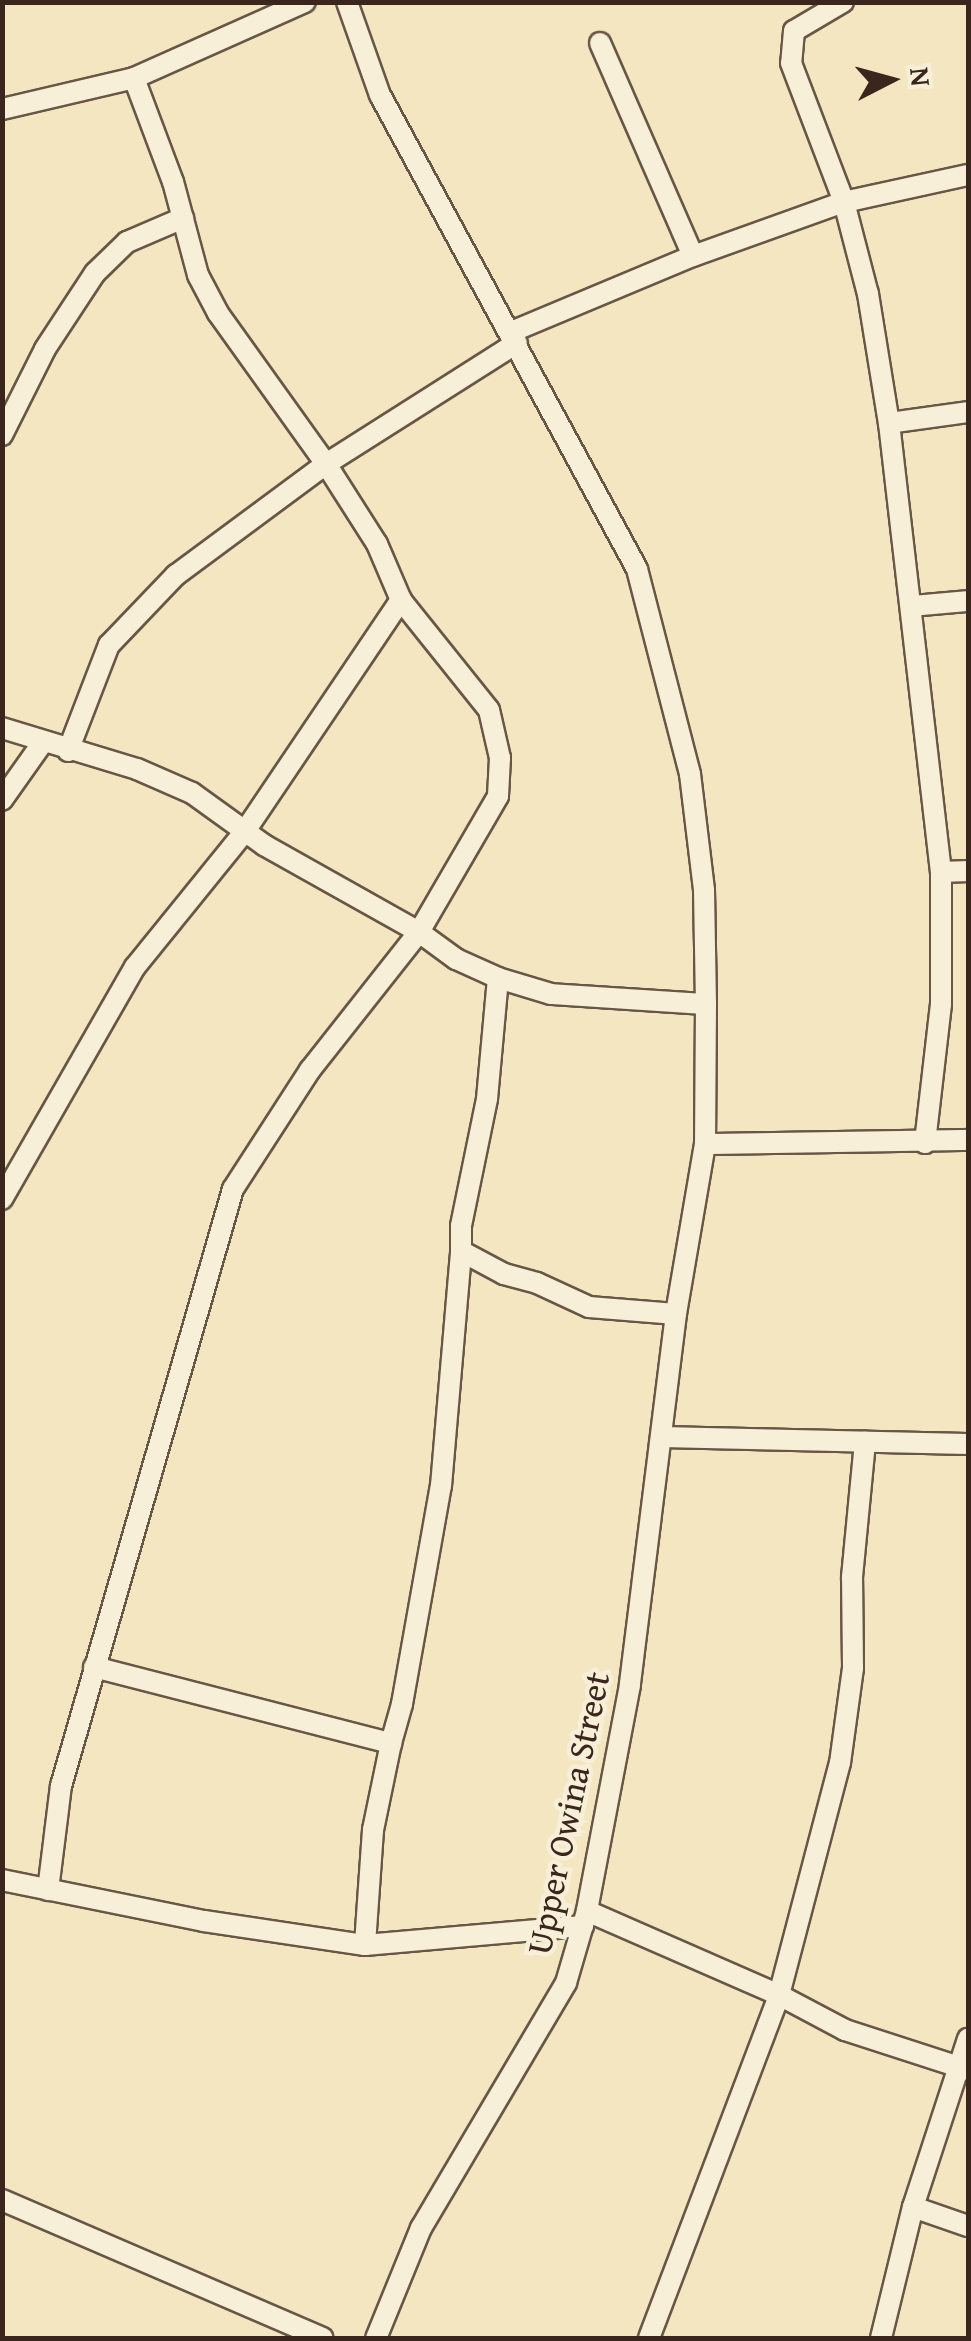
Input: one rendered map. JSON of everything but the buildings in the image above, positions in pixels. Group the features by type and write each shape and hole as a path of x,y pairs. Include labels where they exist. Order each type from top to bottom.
{"street":[{"path":"2,109 134,78 305,2"},
{"path":"843,2 801,23 790,44 791,63 844,202 868,294 912,606 942,872 941,1004 925,1143"},
{"name":"Upper Owina Street","path":"351,4 380,94 637,569 690,774 704,890 706,1004 705,1144 676,1314 630,1685 585,1918 566,1983 421,2228 376,2338"},
{"path":"600,42 693,256"},
{"path":"48,1890 61,1786 233,1189 310,1070 419,932 498,796 500,758 489,710 401,600 377,544 326,464 218,313 198,275 183,218 134,78"},
{"path":"68,751 108,645 176,575 326,464 514,338 693,256 844,202 968,175"},
{"path":"2,435 46,349 94,273 127,242 183,218"},
{"path":"889,424 968,412"},
{"path":"2,1198 135,966 245,832 401,600"},
{"path":"912,606 968,601"},
{"path":"2,728 166,780 245,832 419,932 456,959 498,978 551,994 706,1004"},
{"path":"2,800 43,742"},
{"path":"942,872 968,871"},
{"path":"364,1945 373,1830 442,1486 461,1226 487,1099 498,978"},
{"path":"705,1144 968,1140"},
{"path":"461,1252 504,1274 537,1282 589,1307 676,1314"},
{"path":"660,1437 968,1444"},
{"path":"649,2338 779,1995 840,1763 852,1668 852,1576 865,1442"},
{"path":"94,1668 391,1743"},
{"path":"2,1880 204,1921 364,1945 585,1918 779,1995 845,2030 963,2068"},
{"path":"881,2338 913,2207 963,2068 968,2039"},
{"path":"2,2200 324,2338"},
{"path":"913,2207 968,2226"}]}
